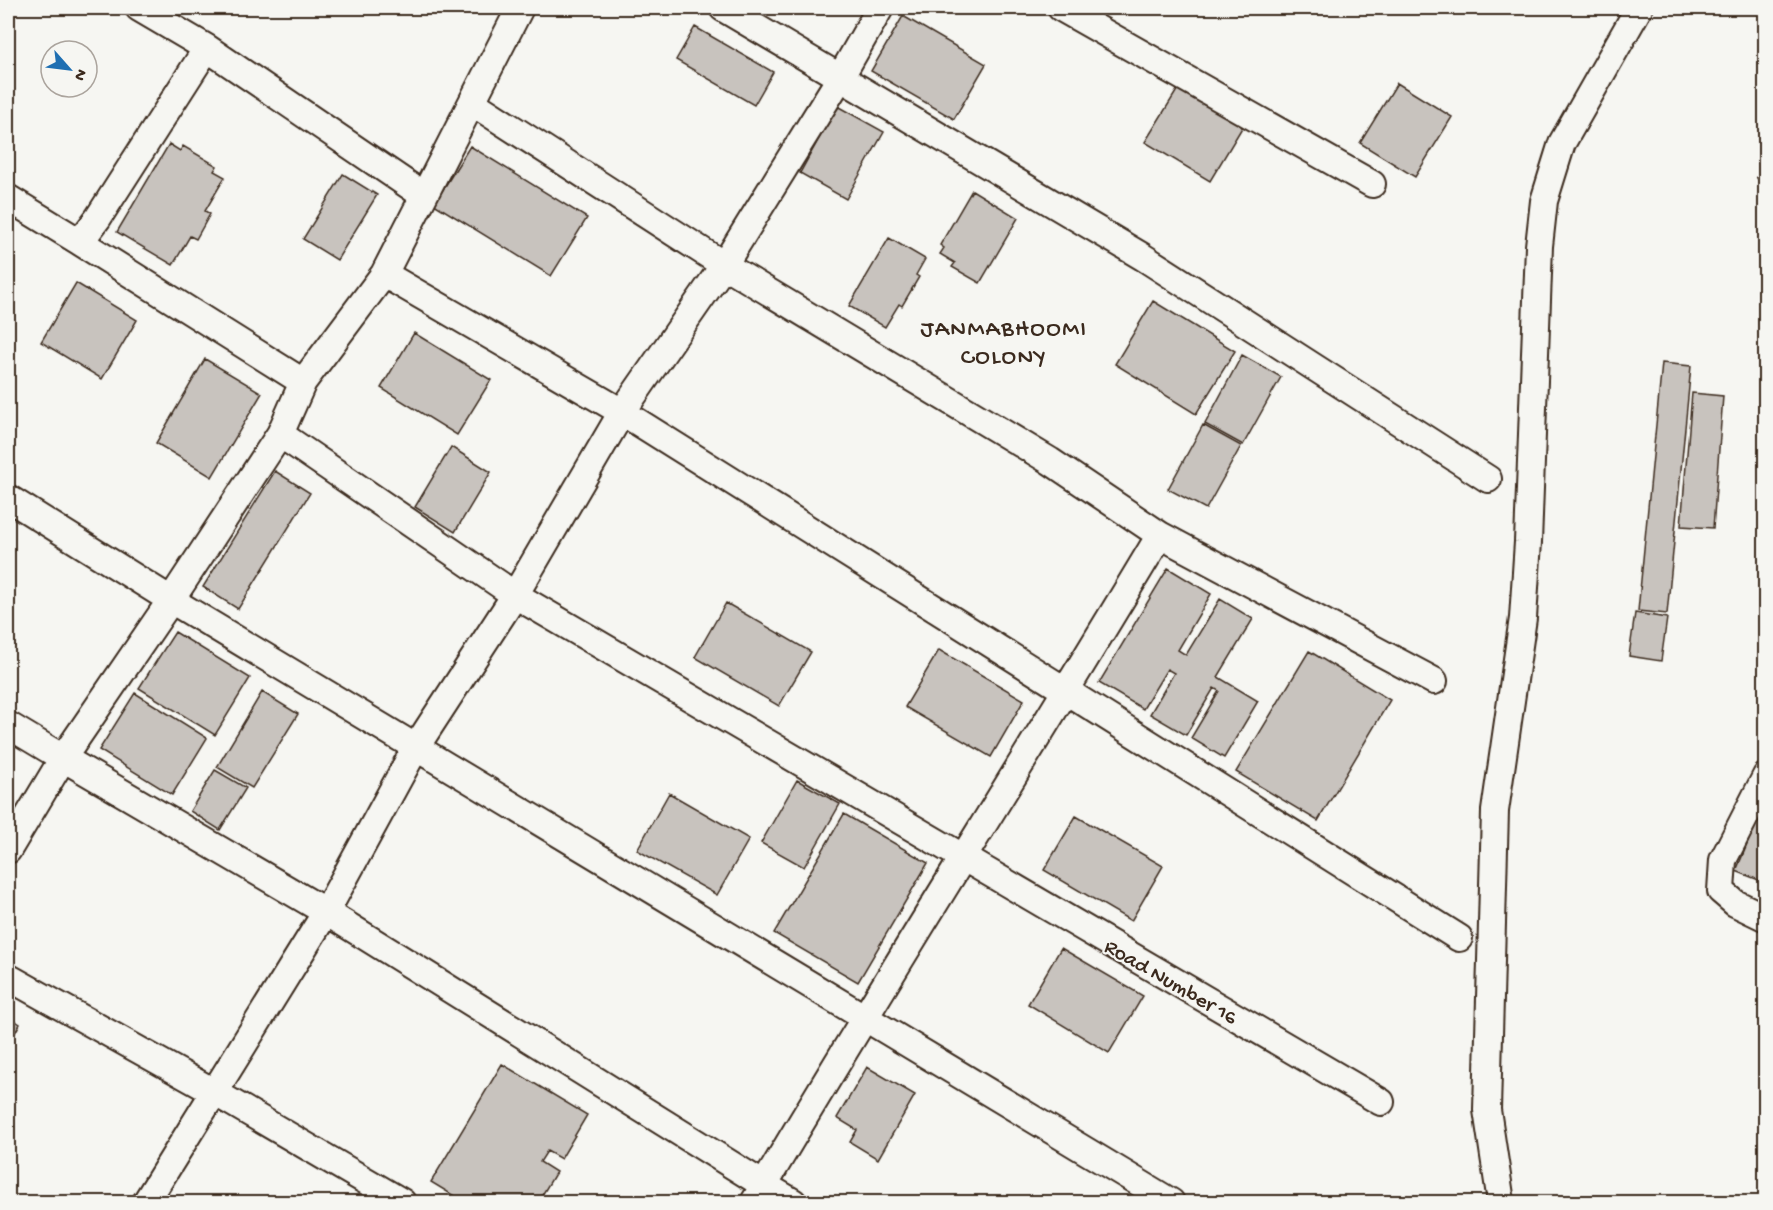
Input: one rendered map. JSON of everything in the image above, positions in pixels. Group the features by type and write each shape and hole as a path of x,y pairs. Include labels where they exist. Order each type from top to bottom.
{"street":[{"path":"139,8 207,48 423,195"},
{"path":"8,850 63,758 171,600 280,434 303,382 384,274 520,8"},
{"path":"723,8 1143,257 1488,479"},
{"path":"146,1203 326,912 416,747 515,595 622,412 724,265 840,78 880,8"},
{"path":"1061,8 1372,184"},
{"path":"1501,1203 1487,1110 1495,811 1523,618 1539,246 1544,201 1562,143 1639,8"},
{"path":"80,242 98,218 207,48"},
{"path":"472,103 724,265 1050,461 1160,535 1434,681"},
{"path":"8,198 303,382"},
{"path":"384,274 622,412 1459,938"},
{"name":"Road Number 16","path":"280,434 515,595 1381,1102"},
{"path":"8,498 171,600 1171,1203"},
{"path":"759,1194 864,1017 1066,693 1160,535"},
{"path":"8,726 326,912 759,1194 793,1203"},
{"path":"1763,788 1723,860 1721,891 1735,903 1766,918"},
{"path":"8,977 214,1092 402,1203"}],"path":[{"path":"1758,179 1766,171"}],"building":[{"path":"903,16 986,64 954,119 871,71"},
{"path":"695,27 773,72 754,105 676,60"},
{"path":"1397,83 1452,117 1415,177 1360,143"},
{"path":"1179,87 1243,126 1210,181 1145,142"},
{"path":"837,106 884,132 846,199 800,173"},
{"path":"169,144 180,151 183,146 217,166 214,171 225,177 205,211 210,214 196,239 190,236 173,265 117,232"},
{"path":"470,146 587,218 551,276 434,204"},
{"path":"343,174 377,195 337,260 303,239"},
{"path":"972,190 1018,218 980,283 952,267 955,263 940,254 944,248 940,245"},
{"path":"889,238 925,259 916,275 919,277 902,306 899,304 885,327 849,306"},
{"path":"76,283 137,320 102,379 41,342"},
{"path":"1153,301 1235,351 1196,414 1115,364"},
{"path":"414,333 491,380 457,435 381,388"},
{"path":"1766,338 1766,375 1759,340"},
{"path":"1242,355 1281,377 1243,445 1205,424"},
{"path":"205,359 262,393 212,477 156,443"},
{"path":"1662,363 1691,366 1667,614 1638,611"},
{"path":"1692,393 1723,396 1713,528 1681,526"},
{"path":"1203,425 1241,446 1206,509 1168,489"},
{"path":"451,447 491,472 455,532 415,507"},
{"path":"275,471 310,493 238,609 203,587"},
{"path":"1168,568 1211,594 1178,650 1186,655 1220,599 1253,619 1218,677 1258,701 1224,758 1191,738 1219,691 1214,688 1186,735 1150,714 1174,673 1167,669 1143,709 1099,683"},
{"path":"726,603 811,652 779,706 695,657"},
{"path":"1635,613 1667,618 1661,661 1629,656"},
{"path":"175,632 250,678 215,735 139,688"},
{"path":"939,650 1024,700 991,757 905,707"},
{"path":"1309,651 1390,700 1318,821 1236,772"},
{"path":"262,692 298,714 252,788 217,767"},
{"path":"135,693 207,738 172,795 99,750"},
{"path":"215,770 246,788 220,830 190,811"},
{"path":"797,780 840,804 804,867 761,843"},
{"path":"669,793 749,839 717,895 637,850"},
{"path":"844,814 928,863 858,982 774,933"},
{"path":"1076,816 1163,866 1131,921 1044,870"},
{"path":"1759,816 1766,818 1766,883 1736,871"},
{"path":"1061,948 1143,996 1109,1053 1028,1004"},
{"path":"8,1016 20,1024 8,1045"},
{"path":"502,1064 587,1115 561,1159 547,1151 540,1162 556,1172 538,1202 464,1202 431,1182"},
{"path":"867,1067 915,1095 878,1159 850,1142 857,1130 837,1118"}],"district":[{"name":"JANMABHOOMI COLONY","path":"1004,341"}]}
